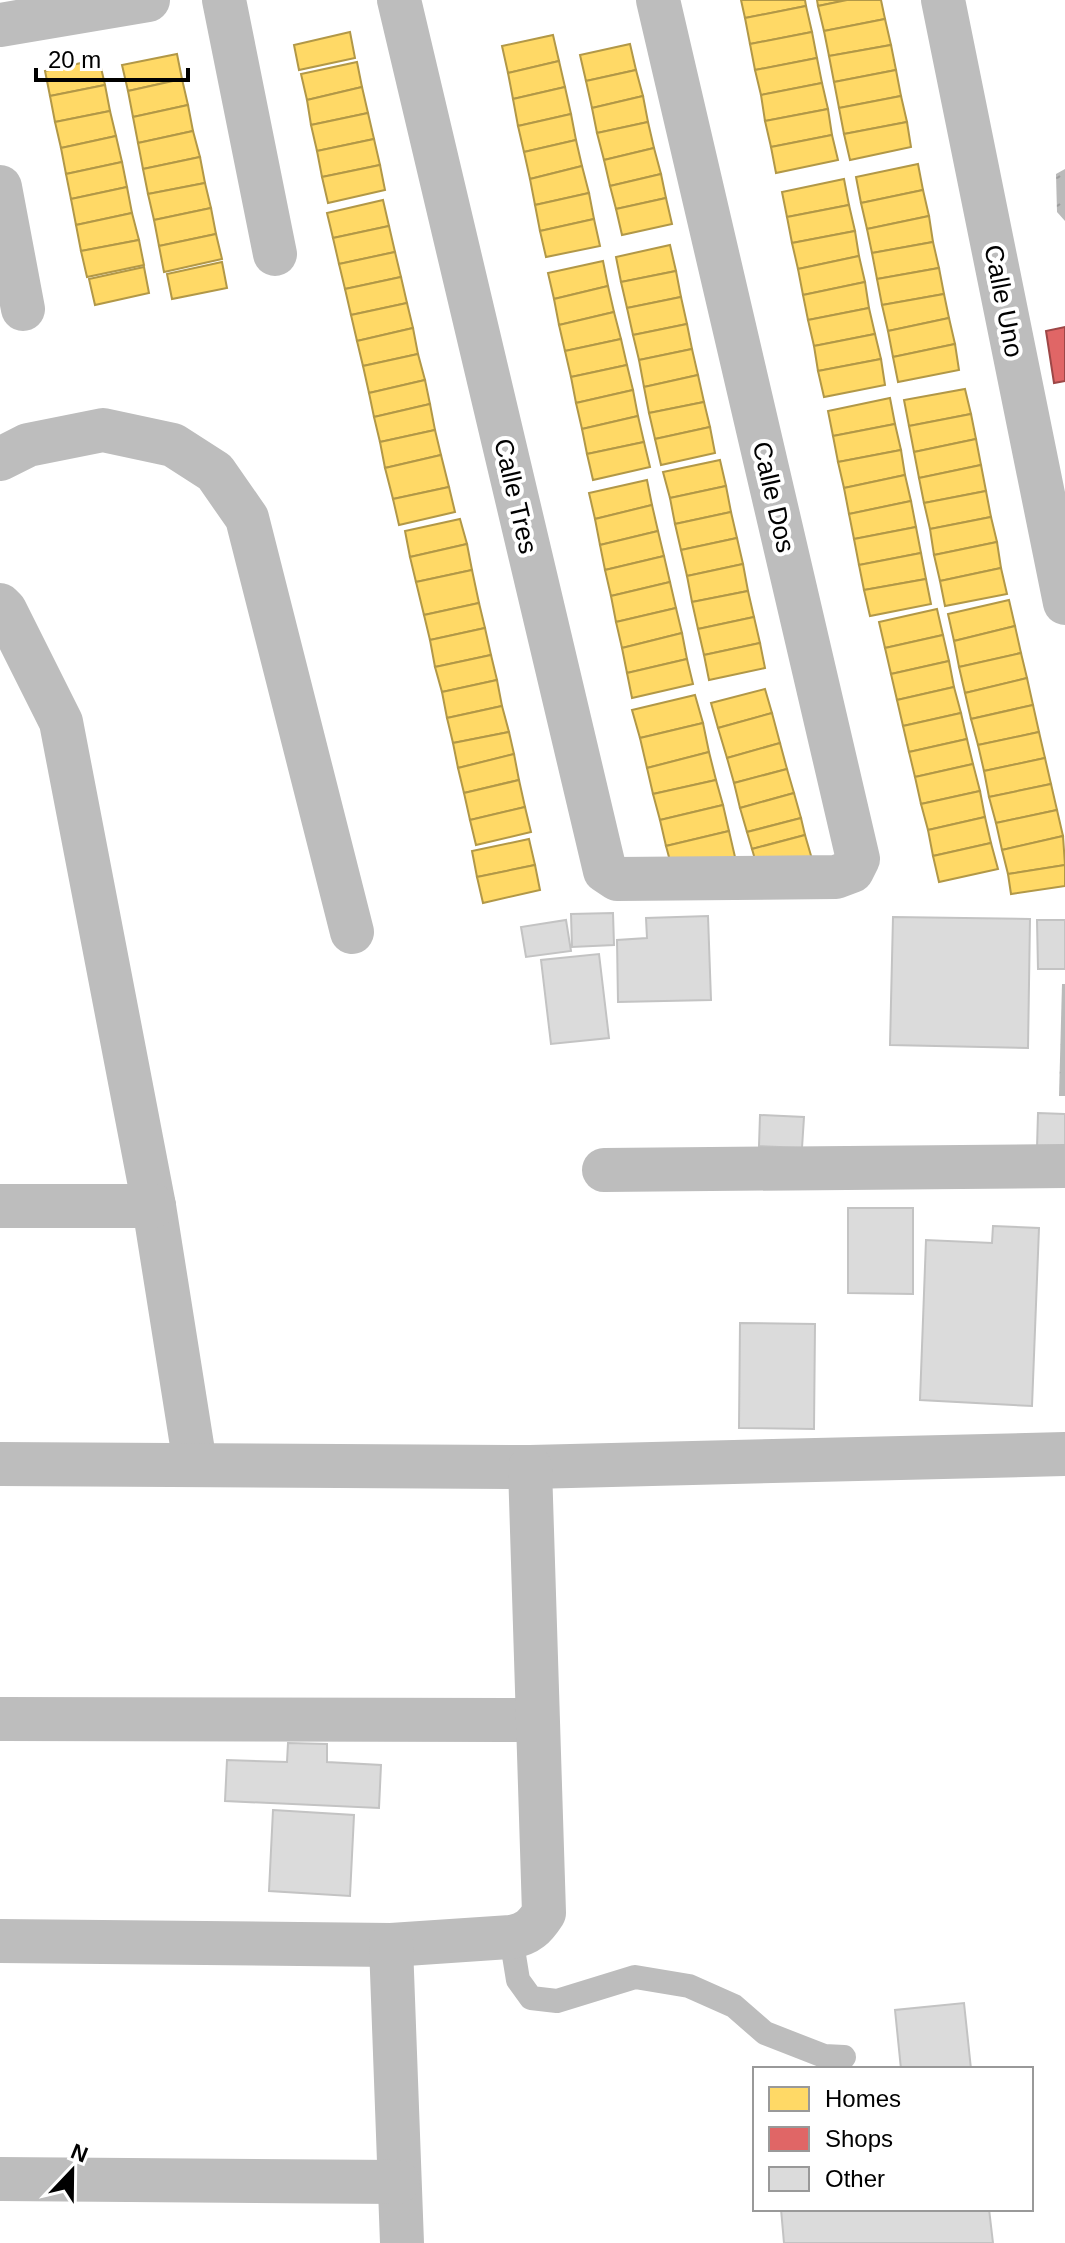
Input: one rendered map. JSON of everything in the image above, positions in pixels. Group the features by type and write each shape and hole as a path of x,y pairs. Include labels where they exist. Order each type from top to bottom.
{"street":[{"path":"0,25 148,0"},
{"path":"224,0 275,254"},
{"name":"Calle Tres","path":"399,0 605,871 617,879 727,878"},
{"name":"Calle Dos","path":"658,0 858,859 852,871 836,877 727,878"},
{"name":"Calle Uno","path":"943,0 1065,603"},
{"path":"0,187 23,309"},
{"path":"0,459 28,445 103,430 173,445 215,472 247,518 352,932"},
{"path":"0,605 61,722 154,1206 195,1464"},
{"path":"604,1170 1065,1166"},
{"path":"0,1206 154,1206"},
{"path":"0,1464 530,1467 1065,1454"},
{"path":"0,1941 391,1945 525,1935 544,1913 530,1467"},
{"path":"0,1719 537,1720"},
{"path":"391,1945 402,2243"},
{"path":"0,2179 398,2182"}],"lane":[{"path":"511,1937 518,1980 531,1998 557,2001 635,1977 689,1986 734,2006 765,2033 824,2056 844,2057"}],"water":[{"path":"1065,169 1065,221 1057,212 1056,174"},
{"path":"1062,984 1065,984 1065,1096 1059,1096"}],"building: Homes":[{"path":"741,0 805,0 806,6 745,18"},
{"path":"817,0 847,0 818,6"},
{"path":"847,0 881,0 885,19 824,31 818,6"},
{"path":"806,6 812,32 750,44 745,18"},
{"path":"885,19 891,45 829,56 824,31"},
{"path":"350,32 355,58 299,70 294,45"},
{"path":"812,32 817,58 755,70 750,44"},
{"path":"553,35 559,61 508,73 502,46"},
{"path":"630,44 636,70 586,81 580,55"},
{"path":"891,45 896,70 834,82 829,56"},
{"path":"177,54 182,79 128,91 122,65"},
{"path":"817,58 822,83 761,95 755,70"},
{"path":"99,59 105,85 50,96 45,71"},
{"path":"559,61 565,87 513,99 508,73"},
{"path":"357,62 362,87 307,100 301,74"},
{"path":"636,70 643,96 592,108 586,81"},
{"path":"896,70 901,96 839,108 834,82"},
{"path":"182,79 188,105 133,117 128,91"},
{"path":"822,83 828,109 765,121 761,95"},
{"path":"105,85 110,111 55,122 50,96"},
{"path":"362,87 368,113 311,125 307,100"},
{"path":"565,87 571,114 518,126 513,99"},
{"path":"643,96 648,122 597,133 592,108"},
{"path":"901,96 907,122 844,134 839,108"},
{"path":"188,105 193,131 138,143 133,117"},
{"path":"828,109 832,135 771,147 765,121"},
{"path":"110,111 116,136 61,148 55,122"},
{"path":"368,113 374,139 317,151 311,125"},
{"path":"571,114 576,140 524,152 518,126"},
{"path":"648,122 654,148 604,160 597,133"},
{"path":"907,122 911,147 850,160 844,134"},
{"path":"193,131 200,157 143,169 138,143"},
{"path":"832,135 838,160 776,173 771,147"},
{"path":"116,136 122,162 66,174 61,148"},
{"path":"374,139 380,165 322,177 317,151"},
{"path":"576,140 582,166 530,179 524,152"},
{"path":"654,148 661,174 610,186 604,160"},
{"path":"200,157 205,183 148,194 143,169"},
{"path":"122,162 127,187 71,199 66,174"},
{"path":"918,164 923,190 861,203 856,177"},
{"path":"380,165 385,190 328,203 322,177"},
{"path":"582,166 589,193 535,205 530,179"},
{"path":"661,174 666,198 616,209 610,186"},
{"path":"844,179 849,205 787,217 782,192"},
{"path":"205,183 211,208 154,220 148,194"},
{"path":"127,187 132,213 76,225 71,199"},
{"path":"923,190 929,216 867,229 861,203"},
{"path":"589,193 594,219 540,231 535,205"},
{"path":"666,198 672,224 622,235 616,209"},
{"path":"383,200 389,226 333,238 327,213"},
{"path":"849,205 855,231 792,243 787,217"},
{"path":"211,208 216,234 159,246 154,220"},
{"path":"132,213 139,240 81,251 76,225"},
{"path":"929,216 933,242 872,253 867,229"},
{"path":"594,219 600,246 546,257 540,231"},
{"path":"389,226 395,252 339,264 333,238"},
{"path":"855,231 859,256 798,269 792,243"},
{"path":"216,234 222,259 164,272 159,246"},
{"path":"139,240 144,265 87,277 81,251"},
{"path":"933,242 939,268 877,279 872,253"},
{"path":"670,245 676,271 621,282 616,257"},
{"path":"395,252 401,277 345,289 339,264"},
{"path":"859,256 865,282 803,295 798,269"},
{"path":"603,261 608,286 554,299 548,273"},
{"path":"222,262 227,288 172,299 167,274"},
{"path":"144,267 149,293 95,305 89,279"},
{"path":"939,268 944,294 882,305 877,279"},
{"path":"676,271 681,297 627,308 621,282"},
{"path":"401,277 407,303 351,315 345,289"},
{"path":"865,282 869,308 808,320 803,295"},
{"path":"608,286 614,312 559,325 554,299"},
{"path":"944,294 949,318 888,331 882,305"},
{"path":"681,297 687,324 633,335 627,308"},
{"path":"407,303 413,328 357,341 351,315"},
{"path":"869,308 875,334 814,346 808,320"},
{"path":"614,312 621,339 565,351 559,325"},
{"path":"949,318 955,344 893,357 888,331"},
{"path":"687,324 692,349 639,360 633,335"},
{"path":"413,328 418,354 363,366 357,341"},
{"path":"875,334 881,359 818,371 814,346"},
{"path":"621,339 627,365 571,377 565,351"},
{"path":"955,344 959,370 898,382 893,357"},
{"path":"692,349 698,375 644,387 639,360"},
{"path":"418,354 425,380 369,393 363,366"},
{"path":"881,359 885,385 824,397 818,371"},
{"path":"627,365 633,390 576,403 571,377"},
{"path":"698,375 704,402 649,413 644,387"},
{"path":"425,380 430,404 374,417 369,393"},
{"path":"965,389 971,414 909,426 904,400"},
{"path":"633,390 638,416 582,429 576,403"},
{"path":"890,398 895,424 833,436 828,411"},
{"path":"704,402 710,427 655,439 649,413"},
{"path":"430,404 435,430 380,442 374,417"},
{"path":"971,414 976,439 914,452 909,426"},
{"path":"638,416 644,442 587,454 582,429"},
{"path":"895,424 901,450 838,462 833,436"},
{"path":"710,427 715,453 661,465 655,439"},
{"path":"435,430 441,455 385,468 380,442"},
{"path":"976,439 981,465 919,478 914,452"},
{"path":"644,442 650,467 593,480 587,454"},
{"path":"901,450 905,475 844,488 838,462"},
{"path":"441,455 449,487 393,499 385,468"},
{"path":"720,460 726,486 670,498 663,472"},
{"path":"981,465 986,491 924,503 919,478"},
{"path":"905,475 911,501 849,514 844,488"},
{"path":"647,480 652,505 595,519 589,493"},
{"path":"726,486 731,512 675,524 670,498"},
{"path":"449,487 455,512 399,525 393,499"},
{"path":"986,491 991,517 930,529 924,503"},
{"path":"911,501 916,527 854,539 849,514"},
{"path":"652,505 658,531 600,545 595,519"},
{"path":"731,512 737,538 681,550 675,524"},
{"path":"991,517 997,542 934,555 930,529"},
{"path":"460,519 467,544 410,557 405,531"},
{"path":"916,527 921,553 859,565 854,539"},
{"path":"658,531 664,556 605,570 600,545"},
{"path":"737,538 743,564 687,576 681,550"},
{"path":"997,542 1001,568 940,581 934,555"},
{"path":"467,544 472,570 416,582 410,557"},
{"path":"921,553 926,579 864,590 859,565"},
{"path":"664,556 670,582 611,596 605,570"},
{"path":"743,564 748,591 692,602 687,576"},
{"path":"1001,568 1007,594 945,606 940,581"},
{"path":"472,570 479,603 424,615 416,582"},
{"path":"926,579 931,604 870,616 864,590"},
{"path":"670,582 676,608 616,622 611,596"},
{"path":"748,591 754,617 698,629 692,602"},
{"path":"1009,600 1015,626 954,641 948,614"},
{"path":"479,603 485,628 430,640 424,615"},
{"path":"676,608 682,633 622,648 616,622"},
{"path":"937,609 943,635 885,648 879,622"},
{"path":"754,617 760,643 704,655 698,629"},
{"path":"1015,626 1021,653 959,667 954,641"},
{"path":"485,628 491,655 435,667 430,640"},
{"path":"682,633 687,659 627,673 622,648"},
{"path":"943,635 949,661 891,674 885,648"},
{"path":"760,643 765,668 709,680 704,655"},
{"path":"1021,653 1027,678 965,693 959,667"},
{"path":"491,655 497,680 442,692 435,667"},
{"path":"687,659 693,684 632,698 627,673"},
{"path":"949,661 954,687 897,700 891,674"},
{"path":"1027,678 1033,705 971,719 965,693"},
{"path":"497,680 502,706 447,718 442,692"},
{"path":"954,687 961,713 903,726 897,700"},
{"path":"765,689 772,713 718,728 711,703"},
{"path":"695,695 703,723 640,738 632,710"},
{"path":"1033,705 1039,732 978,745 971,719"},
{"path":"502,706 509,732 453,743 447,718"},
{"path":"772,713 780,743 727,758 718,728"},
{"path":"961,713 967,739 909,752 903,726"},
{"path":"703,723 709,752 647,768 640,738"},
{"path":"509,732 514,754 458,768 453,743"},
{"path":"1039,732 1045,758 984,771 978,745"},
{"path":"967,739 973,764 915,777 909,752"},
{"path":"780,743 787,769 734,783 727,758"},
{"path":"709,752 716,780 653,794 647,768"},
{"path":"514,754 519,780 464,793 458,768"},
{"path":"1045,758 1051,784 989,797 984,771"},
{"path":"973,764 980,791 921,804 915,777"},
{"path":"787,769 794,793 740,808 734,783"},
{"path":"519,780 525,807 470,820 464,793"},
{"path":"716,780 723,805 660,820 653,794"},
{"path":"1051,784 1057,810 996,823 989,797"},
{"path":"980,791 985,817 928,830 921,804"},
{"path":"794,793 801,818 747,832 740,808"},
{"path":"723,805 729,831 666,846 660,820"},
{"path":"525,807 531,832 476,845 470,820"},
{"path":"1057,810 1063,836 1002,850 996,823"},
{"path":"985,817 991,843 933,856 928,830"},
{"path":"801,818 805,835 752,849 747,832"},
{"path":"729,831 735,857 673,872 666,846"},
{"path":"805,835 812,859 759,873 752,849"},
{"path":"1063,836 1065,865 1008,874 1002,850"},
{"path":"529,839 535,865 477,877 472,851"},
{"path":"991,843 998,869 939,882 933,856"},
{"path":"535,865 540,890 483,903 477,877"},
{"path":"1065,865 1065,886 1011,894 1008,874"}],"building: Shops":[{"path":"1065,327 1065,381 1054,383 1046,331"}],"building: Other":[{"path":"613,913 614,945 572,947 571,914"},
{"path":"708,916 711,1000 618,1002 617,940 647,938 646,918"},
{"path":"893,917 1030,919 1028,1048 890,1045"},
{"path":"566,920 571,951 526,957 521,927"},
{"path":"1037,920 1065,920 1065,969 1038,969"},
{"path":"599,954 609,1038 551,1044 541,960"},
{"path":"1038,1113 1065,1114 1065,1149 1037,1148"},
{"path":"760,1115 804,1117 802,1148 759,1146"},
{"path":"848,1208 913,1208 913,1294 848,1293"},
{"path":"993,1226 1039,1228 1032,1406 920,1400 926,1240 992,1243"},
{"path":"740,1323 815,1324 814,1429 739,1428"},
{"path":"288,1743 327,1744 327,1762 381,1765 379,1808 225,1801 227,1760 287,1762"},
{"path":"273,1810 354,1815 350,1896 269,1891"},
{"path":"964,2003 971,2067 901,2067 895,2010"},
{"path":"781,2211 989,2211 993,2243 784,2243"}]}
